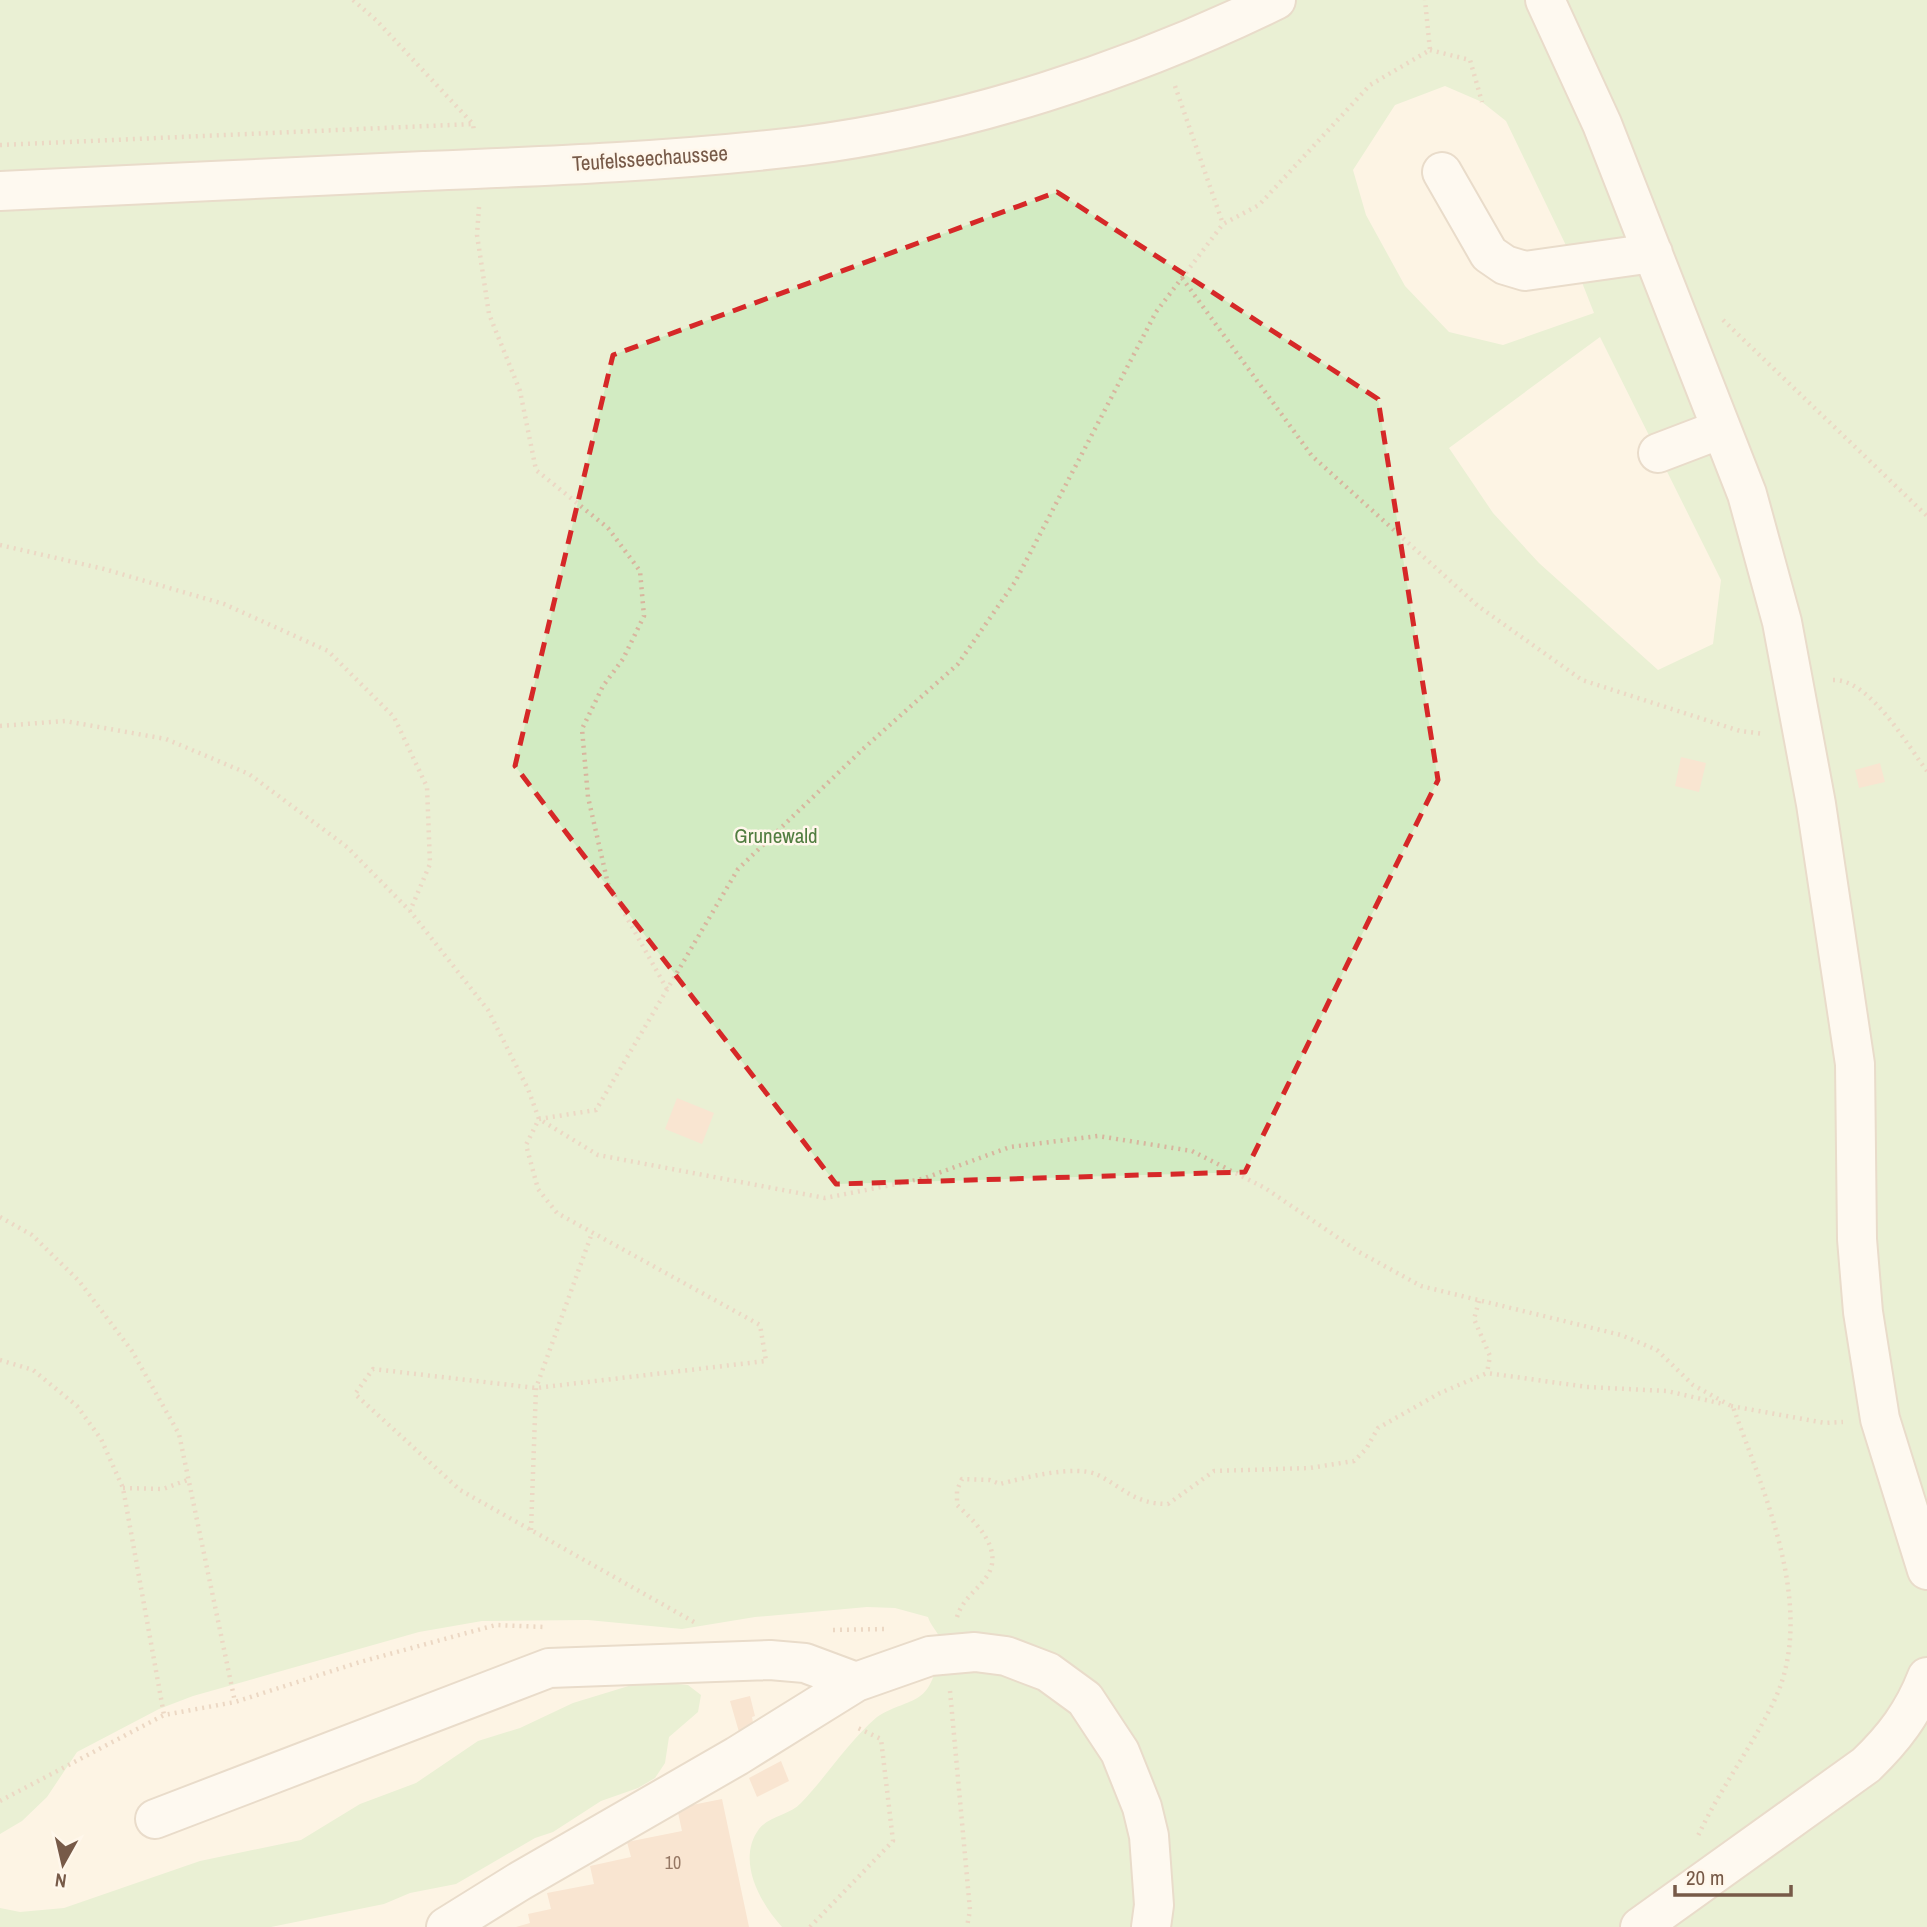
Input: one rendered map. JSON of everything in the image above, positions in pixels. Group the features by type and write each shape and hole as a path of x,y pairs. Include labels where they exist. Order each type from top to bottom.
{"street":[{"name":"Teufelsseechaussee","path":"0,191 481,169 716,154 805,145 891,131 1018,100 1092,75 1238,19 1276,0"},
{"path":"1545,0 1602,124 1747,494 1782,622 1804,740 1855,1064 1857,1239 1863,1312 1880,1419 1927,1570"},
{"path":"1442,172 1489,254 1505,265 1525,271 1653,253"},
{"path":"1658,453 1721,429"},
{"path":"446,1927 856,1682 930,1656 975,1652 1006,1656 1048,1672 1085,1699 1120,1752 1142,1807 1153,1866 1154,1905 1151,1927"},
{"path":"155,1819 549,1668 770,1660 805,1663 856,1682"},
{"path":"1640,1927 1866,1765 1894,1738 1916,1705 1927,1677"}],"path":[{"path":"353,0 376,20 473,124 481,169 477,235 489,314 520,391 536,470 608,528 640,571 644,616 623,659 603,685 582,729 587,797 608,884 668,991"},
{"path":"1426,0 1430,50"},
{"path":"539,1119 596,1110 738,869 863,749 958,664 1015,582 1156,312 1223,223 1259,205 1370,85 1430,50 1471,60 1482,102"},
{"path":"1189,123 1223,223"},
{"path":"0,145 473,124"},
{"path":"1182,278 1312,456 1478,606 1582,680 1740,731 1804,740"},
{"path":"1721,318 1927,516"},
{"path":"0,545 104,569 224,604 328,651 394,717 427,787 429,864 410,911"},
{"path":"1794,680 1841,680 1873,699 1927,771"},
{"path":"0,726 65,721 166,739 249,774 347,847 410,911 488,1010 528,1089 539,1119 598,1155 825,1198 922,1179 1010,1147 1098,1136 1192,1151 1265,1188 1390,1270 1421,1286 1621,1335 1657,1350 1693,1385 1733,1407 1775,1524 1792,1625 1787,1660 1775,1699 1695,1841"},
{"path":"539,1119 526,1145 538,1189 556,1213 760,1325 766,1361 536,1388 373,1369 355,1394 460,1490 701,1626"},
{"path":"0,1217 32,1235 79,1281 132,1352 179,1434 235,1702"},
{"path":"531,1530 536,1388 592,1233"},
{"path":"1479,1301 1475,1319 1490,1356 1487,1373"},
{"path":"0,1360 33,1370 77,1406 101,1439 123,1489 164,1715"},
{"path":"967,1927 970,1910 949,1702 952,1654 960,1607 989,1574 990,1544 981,1527 957,1505 957,1490 962,1479 990,1480 1000,1484 1076,1470 1097,1474 1131,1496 1168,1504 1214,1471 1310,1468 1354,1461 1366,1450 1378,1428 1440,1393 1487,1373 1587,1387 1667,1391 1733,1407 1825,1423 1880,1419"},
{"path":"123,1489 163,1489 190,1479"},
{"path":"0,1801 164,1715 235,1702 359,1662 496,1625 550,1627"},
{"path":"810,1927 893,1841 881,1739 817,1707"}],"highlighted area":[{"path":"1057,192 1378,399 1438,780 1245,1172 836,1184 515,766 613,355"}],"green space":[{"name":"Grunewald","path":"0,0 1927,0 1927,1927 782,1927 759,1894 750,1867 752,1841 759,1829 768,1821 796,1807 866,1727 877,1717 916,1699 928,1687 933,1677 941,1646 938,1635 928,1617 895,1608 867,1607 755,1617 682,1629 588,1620 482,1621 419,1632 193,1696 159,1709 77,1752 47,1797 22,1821 0,1834","holes":["1445,86 1482,102 1506,121 1574,262 1594,313 1503,345 1449,332 1405,286 1366,215 1353,170 1395,105","1600,337 1721,580 1713,644 1658,670 1539,563 1493,513 1449,448"]},
{"path":"645,1681 688,1685 701,1695 698,1712 669,1737 665,1763 655,1778 638,1788 601,1801 553,1832 535,1838 456,1884 410,1893 384,1904 271,1927 0,1927 0,1908 20,1912 64,1908 200,1861 301,1840 360,1804 416,1783 478,1741 520,1728 573,1703"}],"building":[{"path":"1681,757 1706,763 1699,792 1675,786"},
{"path":"1880,763 1885,782 1859,788 1855,770"},
{"path":"677,1098 714,1113 702,1144 665,1129"},
{"path":"750,1696 755,1716 752,1717 755,1733 741,1739 730,1701"},
{"path":"781,1761 789,1781 757,1797 749,1778"},
{"path":"722,1799 749,1927 516,1927 530,1923 528,1914 551,1909 547,1893 594,1884 590,1866 631,1857 627,1842 682,1831 677,1808"}]}
